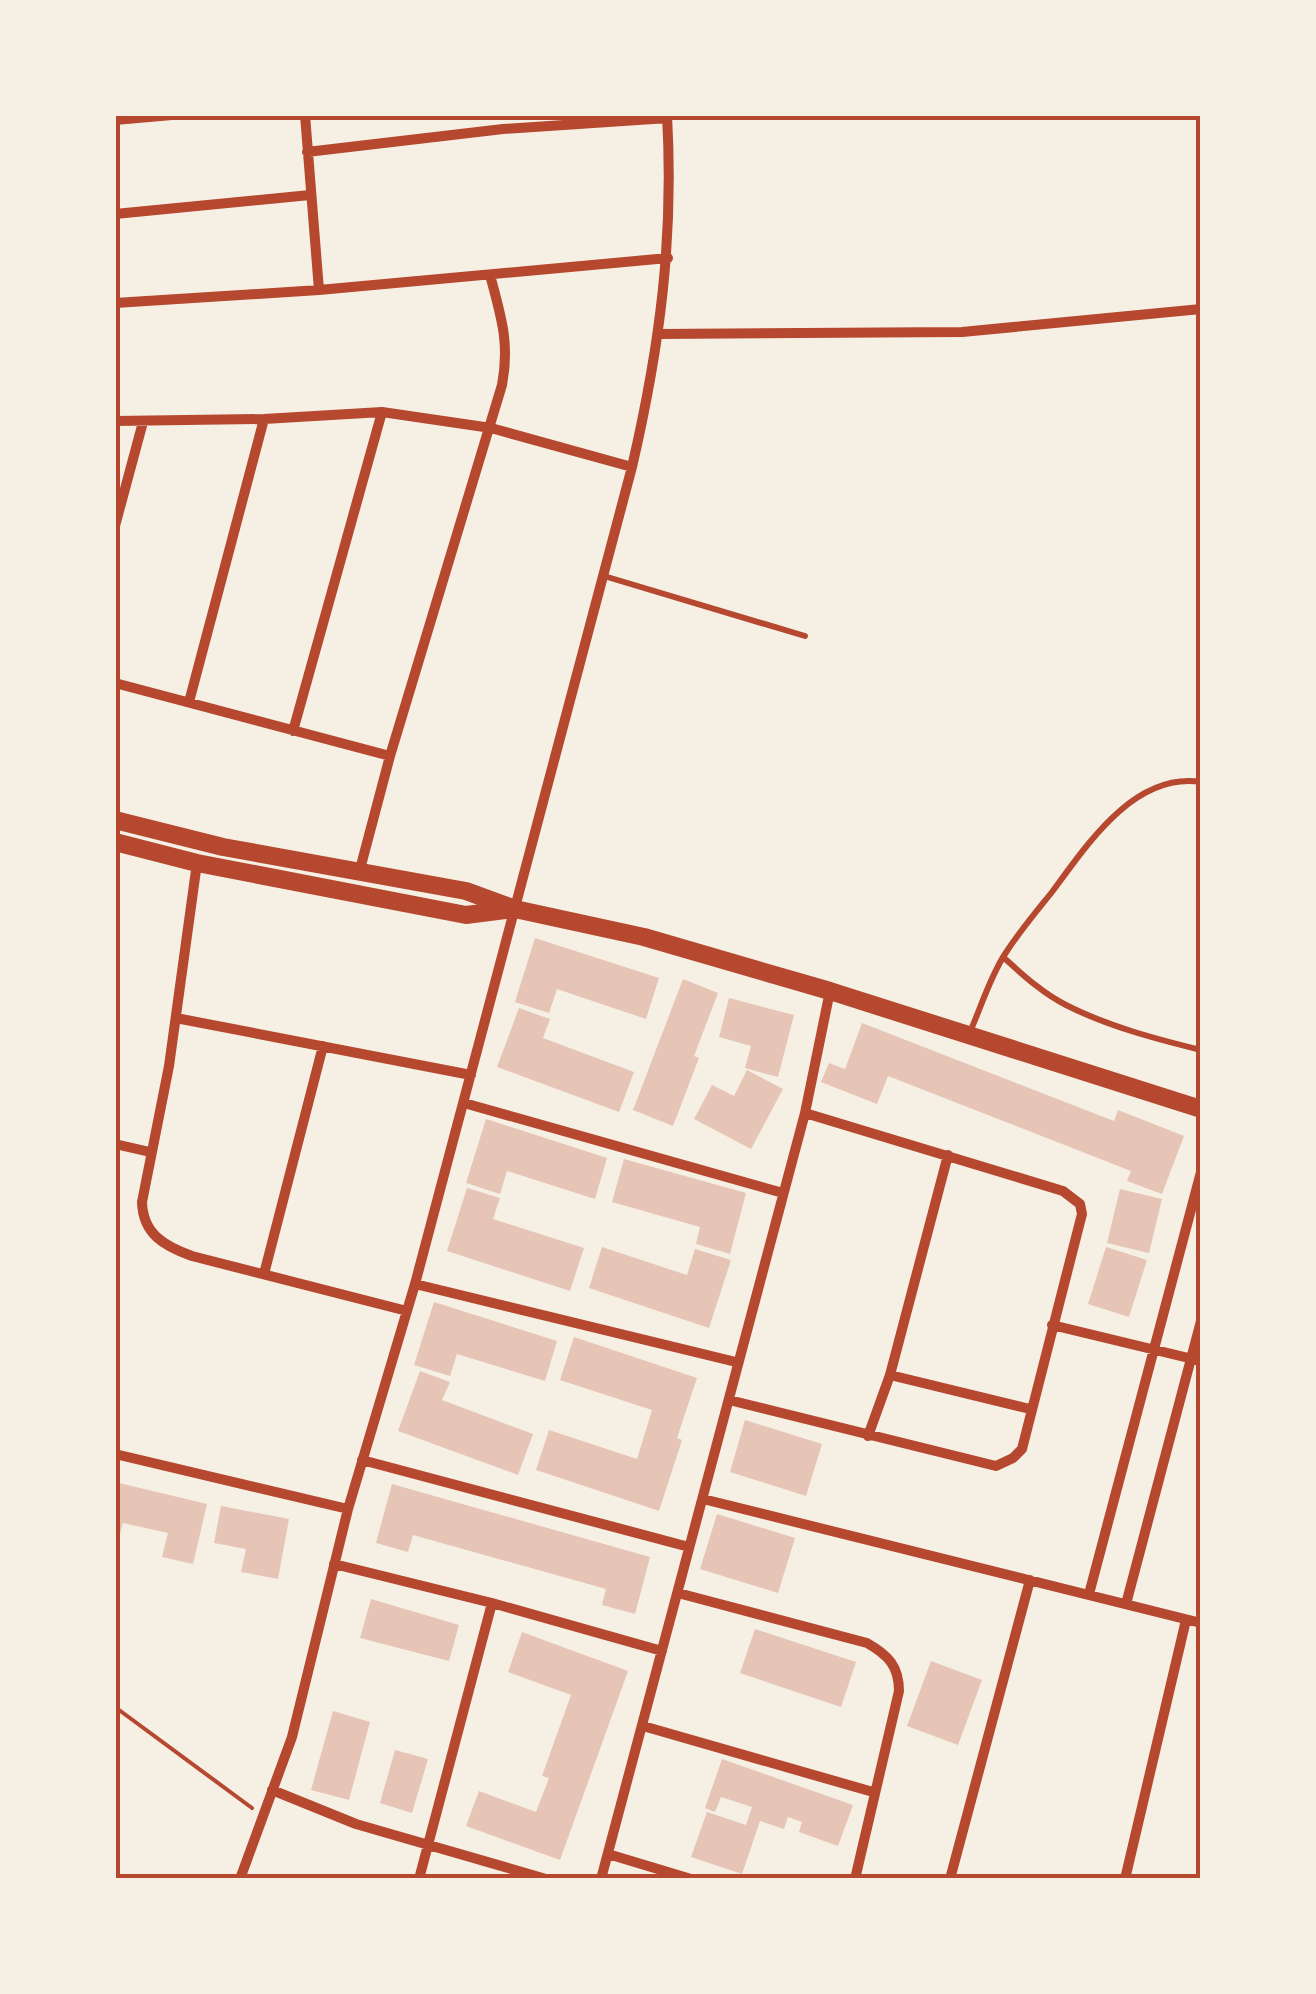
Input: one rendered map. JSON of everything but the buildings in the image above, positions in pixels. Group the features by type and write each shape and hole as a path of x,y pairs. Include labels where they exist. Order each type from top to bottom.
{"main road":[{"path":"115,820 223,847 466,891 515,909 644,937 830,991 1201,1109"},
{"path":"115,842 197,863 466,915 515,909"}],"street":[{"path":"115,120 168,115"},
{"path":"305,115 319,290"},
{"path":"502,115 504,129"},
{"path":"240,1879 292,1737 348,1509 407,1311 603,576 632,466 658,334 668,258 667,117 504,129 306,152"},
{"path":"115,214 310,194"},
{"path":"115,303 319,290 668,258"},
{"path":"359,873 390,756 491,428 508,356 490,275"},
{"path":"658,334 962,332 1201,309"},
{"path":"115,421 264,419 382,412 491,428 632,466"},
{"path":"293,731 382,412"},
{"path":"190,702 264,419"},
{"path":"115,526 143,422"},
{"path":"115,683 390,756"},
{"path":"197,863 170,1066 142,1202 142,1213 151,1233 177,1250 407,1311"},
{"path":"601,1879 805,1112 830,991"},
{"path":"176,1018 471,1074"},
{"path":"264,1274 323,1046"},
{"path":"464,1102 783,1192"},
{"path":"728,1400 996,1466 1022,1449 1082,1214 1080,1204 1064,1191 805,1112"},
{"path":"115,1144 150,1152"},
{"path":"868,1436 890,1375 948,1155"},
{"path":"1089,1594 1201,1172"},
{"path":"414,1284 736,1362"},
{"path":"1126,1604 1196,1360 1201,1320"},
{"path":"1052,1326 1196,1360"},
{"path":"890,1375 1030,1409"},
{"path":"115,1454 348,1509"},
{"path":"362,1460 689,1547"},
{"path":"703,1499 1201,1624"},
{"path":"334,1564 492,1603 662,1652"},
{"path":"950,1879 1030,1580"},
{"path":"678,1593 867,1643 886,1654 899,1677 898,1691 855,1879"},
{"path":"419,1879 492,1603"},
{"path":"1124,1879 1186,1620"},
{"path":"643,1726 874,1792"},
{"path":"272,1790 356,1824 546,1879"},
{"path":"608,1854 690,1879"}],"lane":[{"path":"603,576 806,636"},
{"path":"969,1036 1003,957 1087,844 1129,804 1162,784 1201,782"},
{"path":"1003,957 1065,1005 1201,1050"}],"path":[{"path":"115,1706 263,1817"}]}
